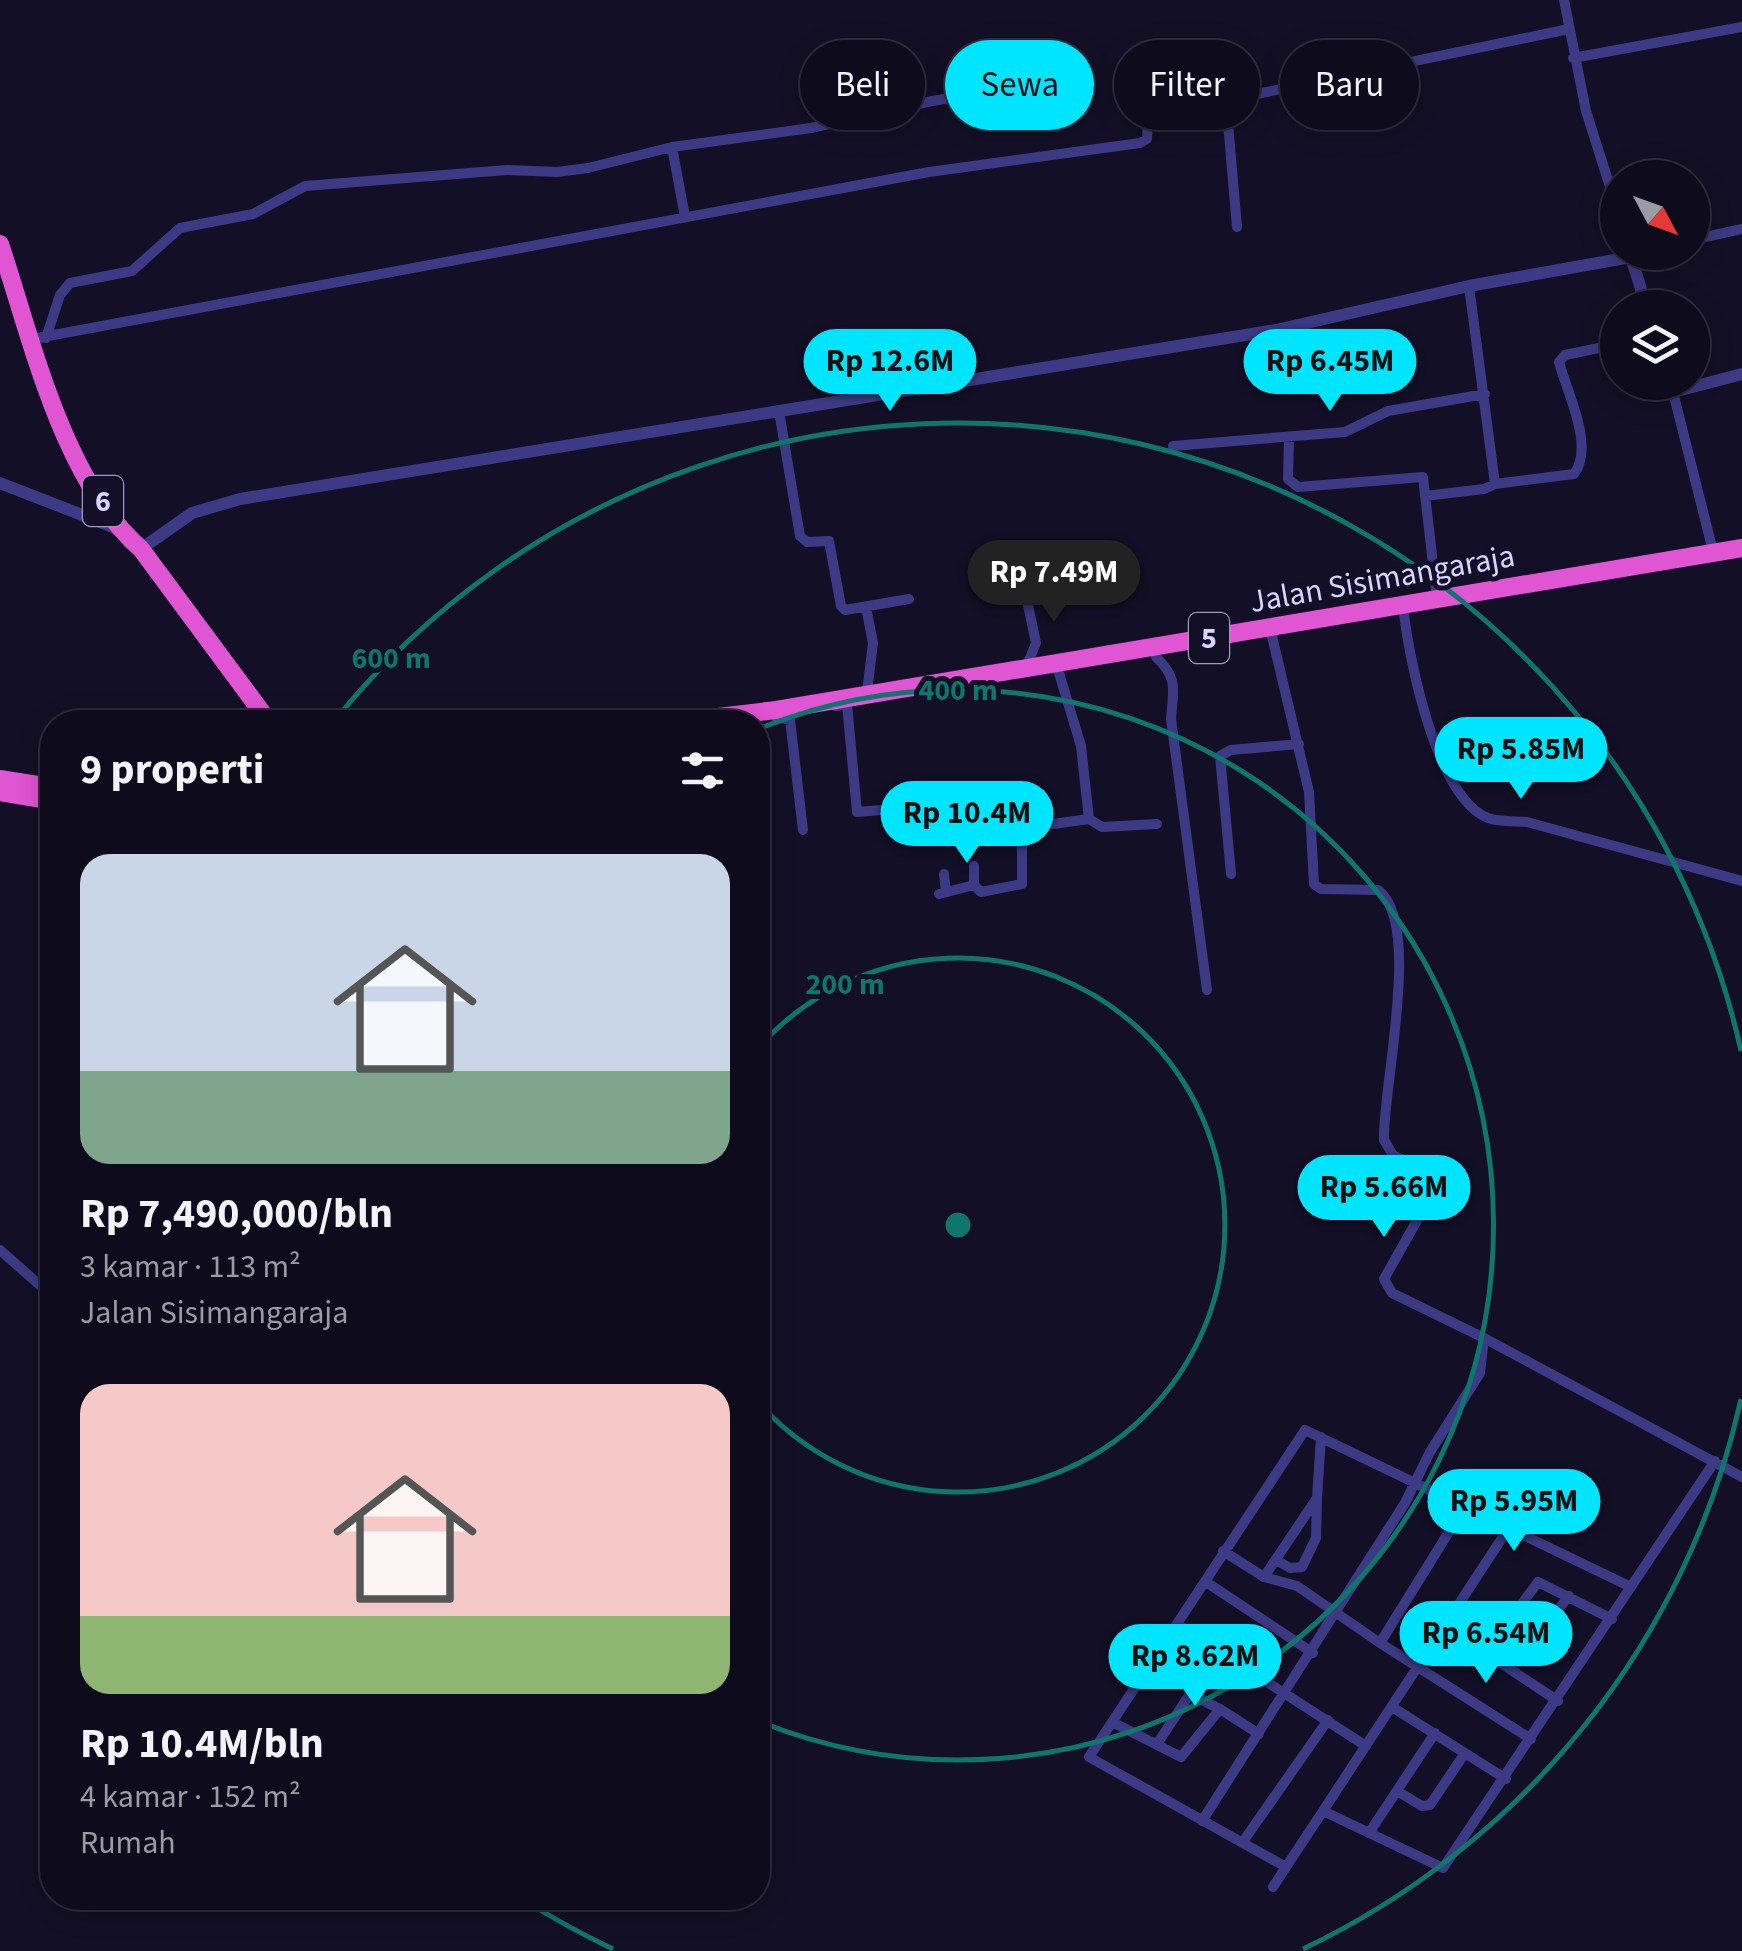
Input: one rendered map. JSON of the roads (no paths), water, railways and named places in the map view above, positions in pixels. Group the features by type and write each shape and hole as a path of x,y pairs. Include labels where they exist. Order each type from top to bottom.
{"highway":[{"name":"6","path":"0,244 39,339 56,415 118,529 141,548 261,710"},
{"name":"Jalan Sisimangaraja","path":"770,715 1395,613 1714,557 1742,548"},
{"name":"Jalan Sisimangaraja","path":"1395,613 1436,599 1742,556"},
{"name":"Jalan Sisimangaraja","path":"833,703 868,692 1026,668 1056,668"},
{"name":"Jalan Sisimangaraja","path":"770,714 776,714"},
{"path":"0,779 40,786"},
{"path":"0,792 40,799"}],"street":[{"path":"1564,0 1574,58 1603,160"},
{"path":"1574,58 1742,27"},
{"path":"1260,93 1569,29"},
{"path":"39,339 70,283 132,271 180,228 253,214 304,186 507,170 558,172 672,147 812,128 945,102"},
{"path":"39,339 1022,156 1140,144 1148,139 1150,130"},
{"path":"1229,130 1237,227"},
{"path":"672,147 685,217"},
{"path":"1710,236 1742,229"},
{"path":"141,548 192,514 240,499 1276,330 1600,260"},
{"path":"1469,286 1495,484"},
{"path":"1425,496 1574,474 1582,461 1582,446 1560,359 1600,349"},
{"path":"1710,380 1742,374"},
{"path":"1174,446 1345,432 1388,411 1485,394"},
{"path":"1675,400 1714,557"},
{"path":"778,411 800,536 804,541 823,540 831,545 843,608 910,600"},
{"path":"1289,439 1288,479 1298,488 1420,475 1425,480 1436,599"},
{"path":"0,483 118,529"},
{"path":"1023,581 1036,644 1026,668"},
{"path":"866,607 873,643 868,692"},
{"path":"1395,613 1430,738 1476,811 1490,819 1527,822 1742,881"},
{"path":"1271,632 1309,792 1314,884 1328,889 1369,886 1384,894 1388,902 1400,994 1384,1140 1393,1155 1434,1175 1436,1185 1384,1279 1392,1293 1742,1477"},
{"path":"1156,652 1173,673 1175,686 1171,719 1207,990"},
{"path":"1056,668 1081,746 1089,819"},
{"path":"833,703 847,704 857,812 993,802 1033,822 1053,824 1089,819 1102,827 1158,824"},
{"path":"776,714 790,720 804,830"},
{"path":"1230,874 1220,756 1231,750 1299,744"},
{"path":"974,866 974,885 981,892 1023,882 1022,816"},
{"path":"944,874 942,893 974,885"},
{"path":"0,1250 40,1285"},
{"path":"1202,1821 1336,1615 1480,1373 1484,1338"},
{"path":"1286,1866 1091,1760 1305,1430 1630,1588"},
{"path":"1276,1560 1290,1568 1302,1567 1316,1538 1321,1438"},
{"path":"1323,1810 1444,1868 1715,1461"},
{"path":"1264,1576 1317,1498"},
{"path":"1380,1643 1465,1506"},
{"path":"1273,1887 1508,1529"},
{"path":"1223,1552 1264,1576 1297,1586 1336,1615 1532,1739"},
{"path":"1206,1582 1312,1653"},
{"path":"1485,1653 1538,1582 1612,1619"},
{"path":"1511,1615 1541,1631 1569,1596"},
{"path":"1177,1624 1366,1746"},
{"path":"1445,1626 1558,1701"},
{"path":"1157,1744 1190,1694 1259,1734"},
{"path":"1392,1707 1506,1779"},
{"path":"1114,1723 1186,1756 1220,1709"},
{"path":"1242,1843 1328,1720"},
{"path":"1369,1833 1435,1734"},
{"path":"1396,1792 1424,1807 1430,1806 1465,1753"}]}
